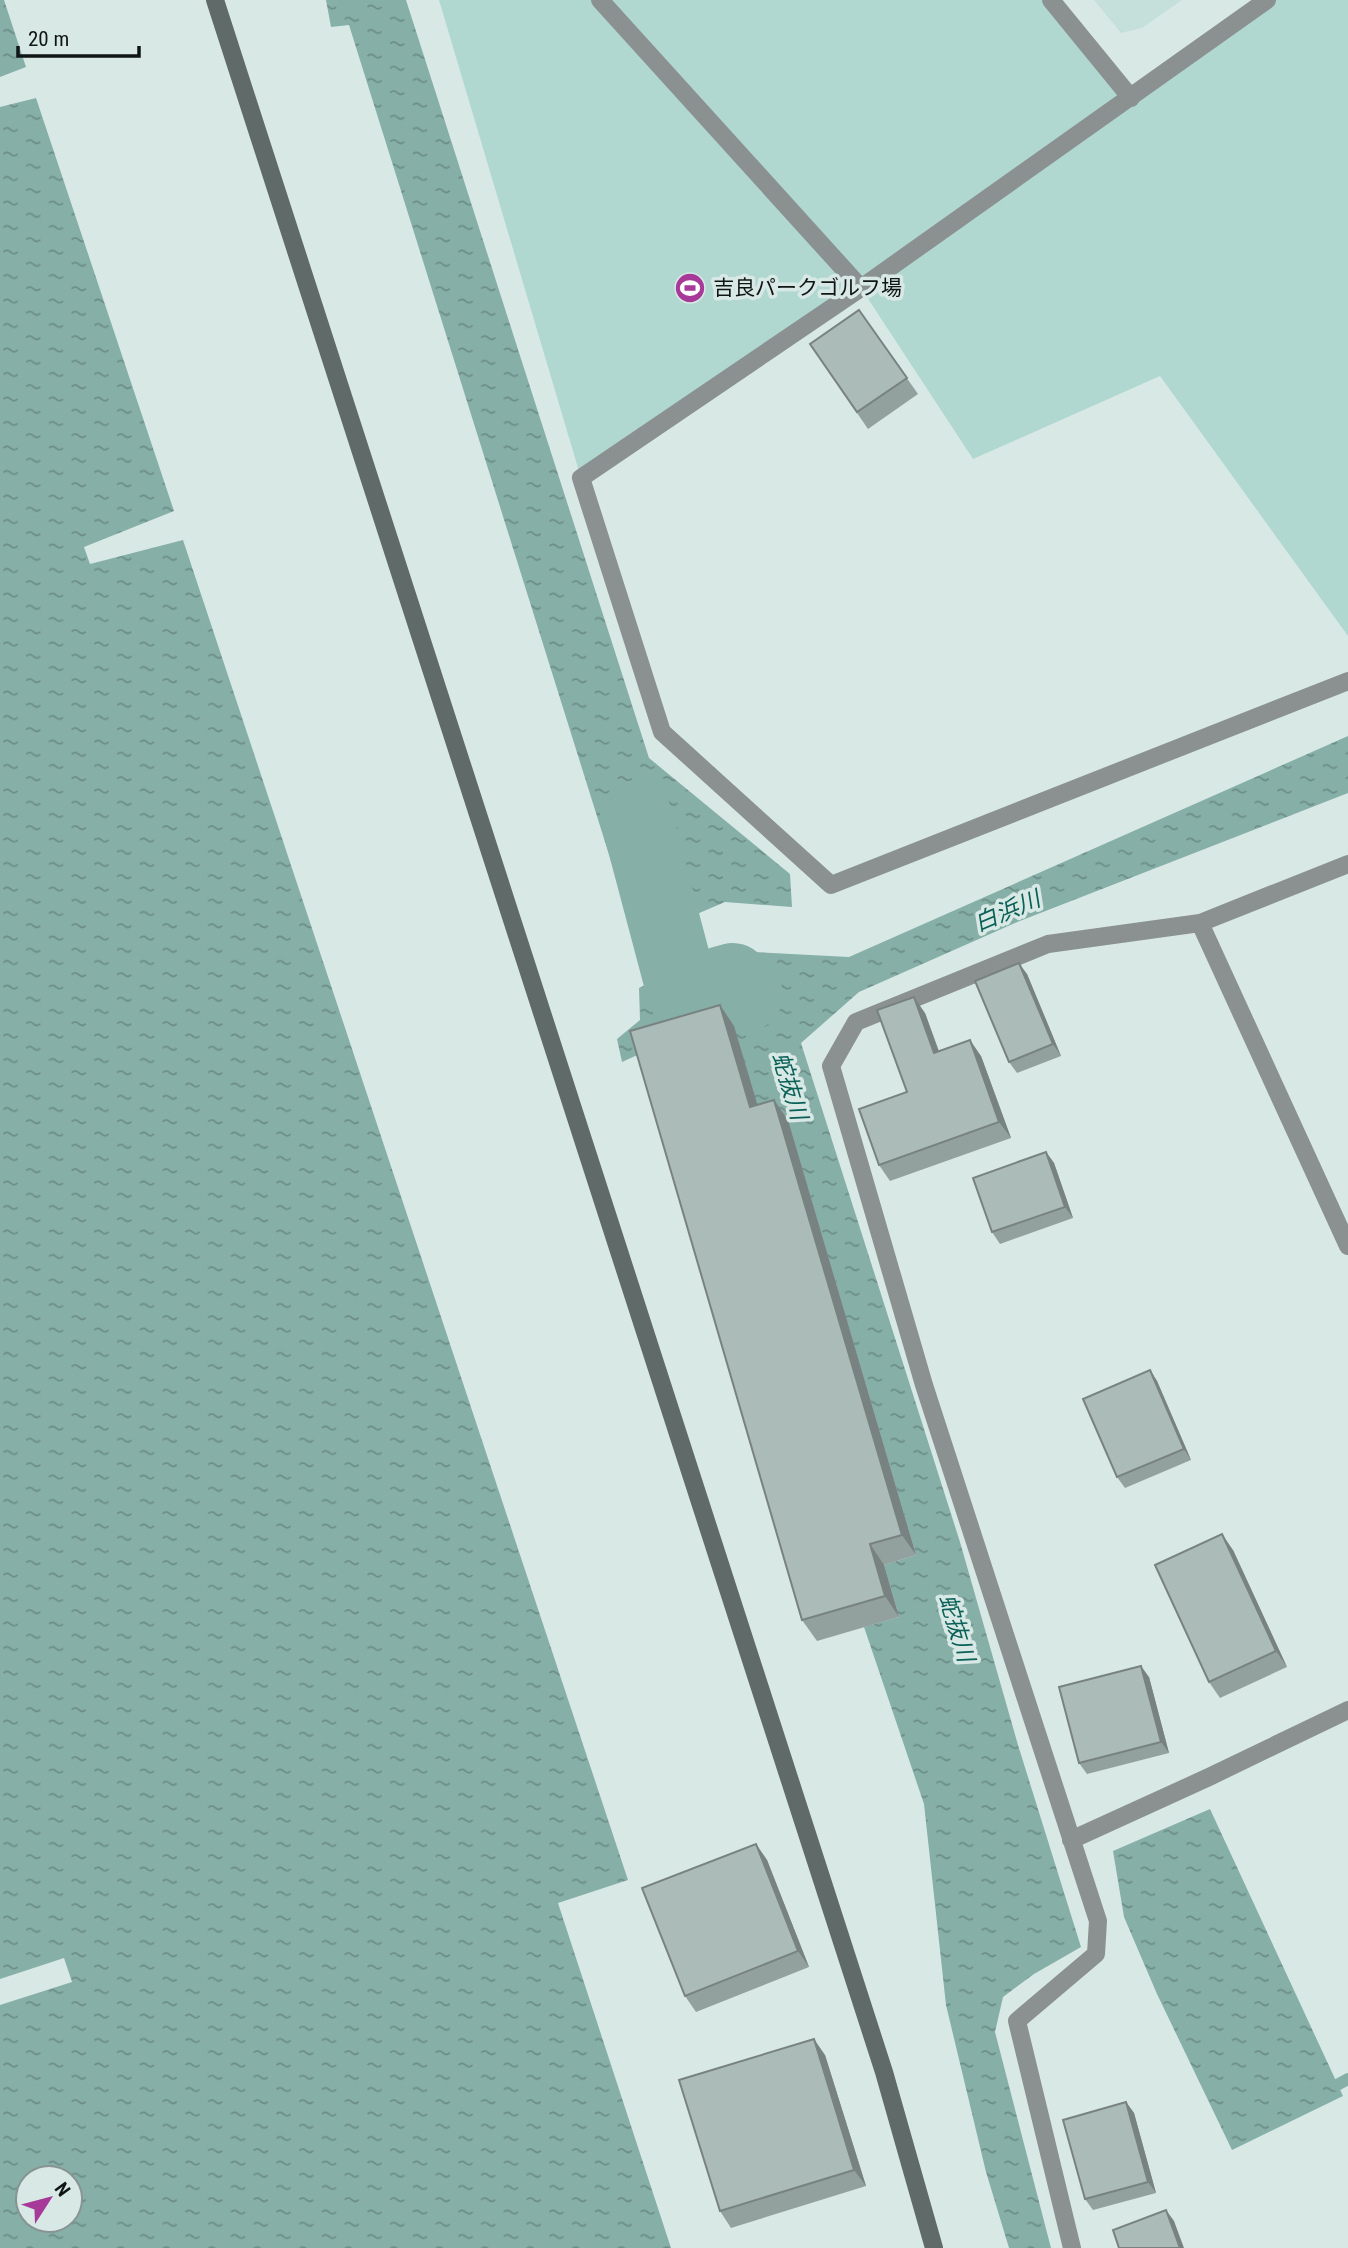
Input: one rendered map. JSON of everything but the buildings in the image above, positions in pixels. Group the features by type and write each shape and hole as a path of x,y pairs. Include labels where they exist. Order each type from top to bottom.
{"street":[{"path":"215,0 884,2073 934,2248"},
{"path":"600,0 861,288"},
{"path":"1051,0 1131,98"},
{"path":"1267,0 861,288 581,478 662,732 831,885 1348,681"},
{"path":"1072,2248 1017,2021 1096,1954 1098,1921 924,1385 831,1066 856,1023 1048,944 1200,923 1348,863"},
{"path":"1200,923 1348,1246"},
{"path":"1071,1840 1348,1710"}],"shaded area":[{"path":"439,0 1051,0 1131,98 1267,0 1348,0 1348,636 1160,376 973,459 861,288 581,478"},
{"path":"1094,0 1182,0 1142,28 1121,33"}],"water":[{"path":"0,0 4,0 26,67 0,77"},
{"path":"326,0 406,0 649,758 790,874 792,907 725,902 697,914 627,912 349,25 331,27"},
{"path":"36,98 174,511 84,547 90,564 183,540 628,1880 558,1903 671,2248 0,2248 0,107"},
{"path":"1348,736 1348,793 1015,923 859,992 801,1043 960,1542 1018,1745 1081,1947 1034,1974 1003,1997 995,2032 1051,2248 1009,2248 986,2172 946,2005 924,1804 864,1627 899,1617 884,1565 916,1555 788,1121 644,1052 622,1062 617,1039 640,1020 639,988 716,950 849,957"},
{"path":"1210,1809 1343,2096 1232,2150 1157,1994 1124,1917 1113,1851"}],"pier":[{"path":"64,1958 72,1982 0,2005 0,1979"}],"waterway":[{"path":"636,816 683,993 733,979 747,995"},
{"path":"1337,2085 1348,2079"}],"place":[{"name":"吉良パークゴルフ場","path":"690,288"}],"water label":[{"name":"白浜川","path":"1007,911"},
{"name":"蛇抜川","path":"790,1086"},
{"name":"蛇抜川","path":"957,1628"}]}
